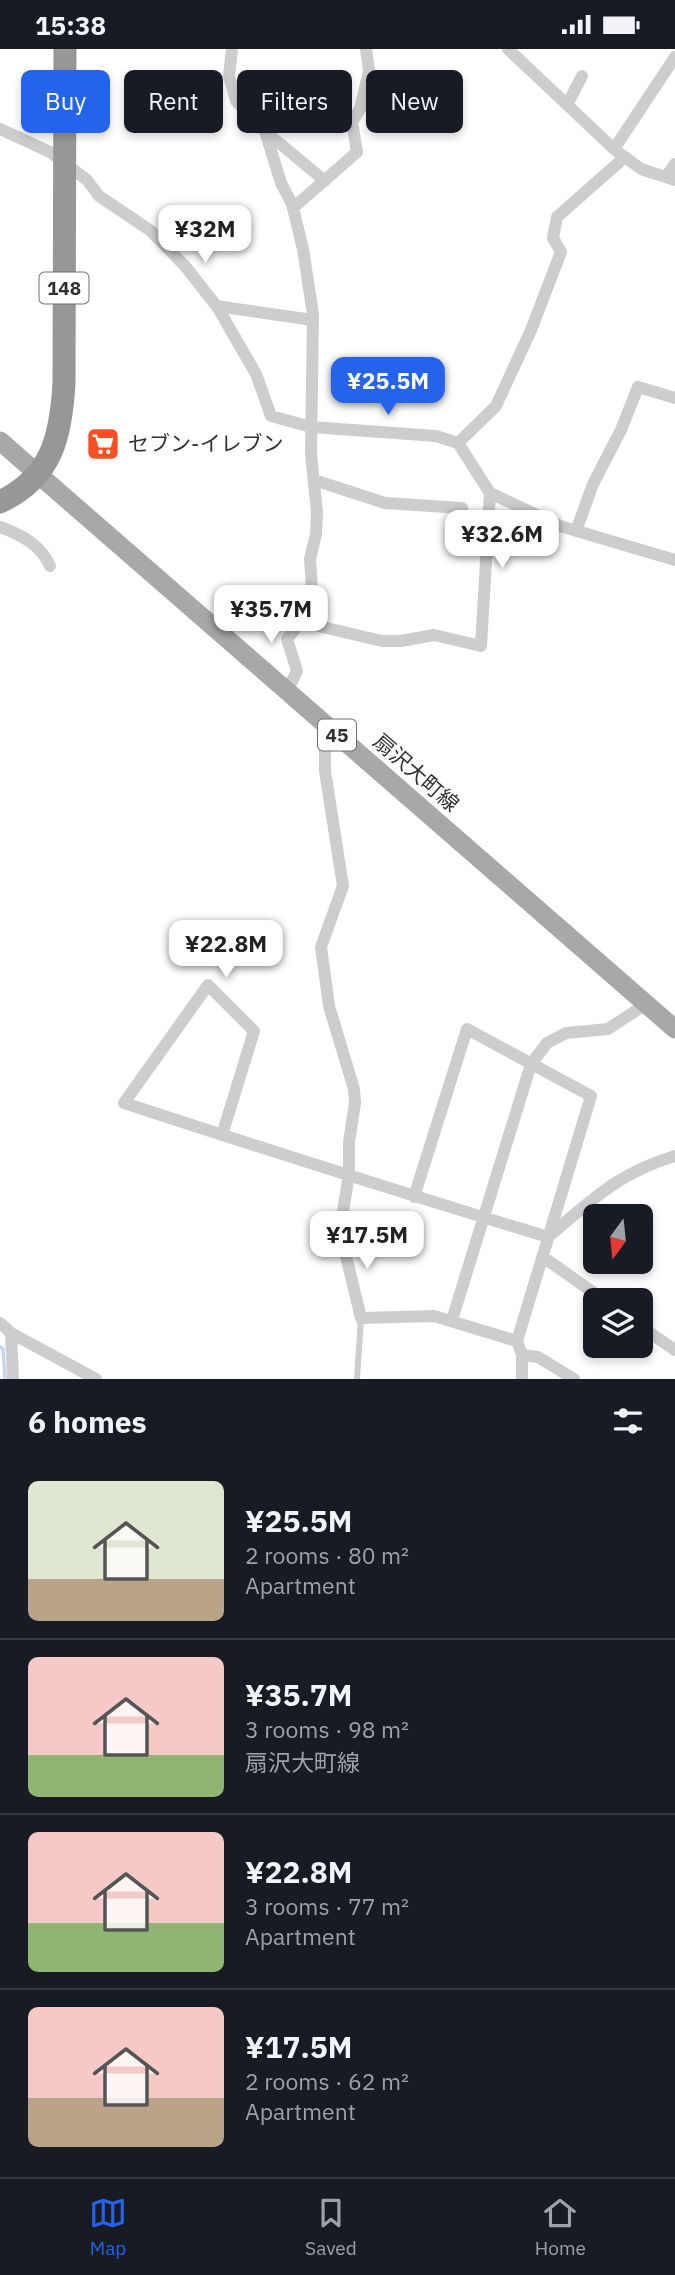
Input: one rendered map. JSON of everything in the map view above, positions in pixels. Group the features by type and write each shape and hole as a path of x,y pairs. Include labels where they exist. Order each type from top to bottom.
{"highway":[{"name":"148","path":"0,502 23,490 33,469 53,448 63,407 57,158 50,49"},
{"name":"148","path":"57,158 65,49"},
{"name":"148","path":"0,485 33,469"}],"main road":[{"name":"扇沢大町線","path":"0,441 675,1029"}],"street":[{"path":"232,49 229,76 237,102"},
{"path":"293,208 356,152 352,122 360,109 369,71 366,49"},
{"path":"508,49 567,106 641,169 671,178 675,164"},
{"path":"458,443 496,406 514,368 561,252 553,238 557,217 620,153 675,57"},
{"path":"567,106 582,76"},
{"path":"0,129 57,158 87,180 99,196 151,231 185,266 216,306 256,373 271,416 311,427 436,436 458,443 490,493 560,526 675,560"},
{"path":"266,133 281,183 293,208 303,249 313,320 311,427 316,534 310,559 312,588 301,622 287,639 297,671 287,691"},
{"path":"267,133 325,181"},
{"path":"216,306 313,320"},
{"path":"576,531 593,484 621,430 638,387 675,398"},
{"path":"314,480 385,503 462,508"},
{"path":"301,622 382,641 401,641 434,635 481,646 490,493"},
{"path":"0,527 12,531 43,551 50,566"},
{"path":"332,730 325,748 326,772 343,886 321,947 329,1006 354,1089 349,1174 340,1231 361,1318 434,1315 517,1341"},
{"path":"222,1135 254,1031 208,985 124,1103 222,1135 349,1174 414,1197 548,1237"},
{"path":"452,1320 531,1064 547,1043 566,1033 608,1029 646,1004"},
{"path":"414,1197 467,1029 591,1096 517,1341 522,1355 522,1379"},
{"path":"548,1237 623,1176 675,1156"},
{"path":"542,1257 587,1288"},
{"path":"0,1323 11,1333 96,1379"},
{"path":"11,1333 13,1379"},
{"path":"653,1335 675,1350"},
{"path":"522,1355 538,1357 574,1379"}],"lane":[{"path":"357,1379 361,1318"}],"waterway":[{"path":"0,1347 3,1349 5,1379"}],"place":[{"name":"セブン-イレブン","path":"103,444"}]}
